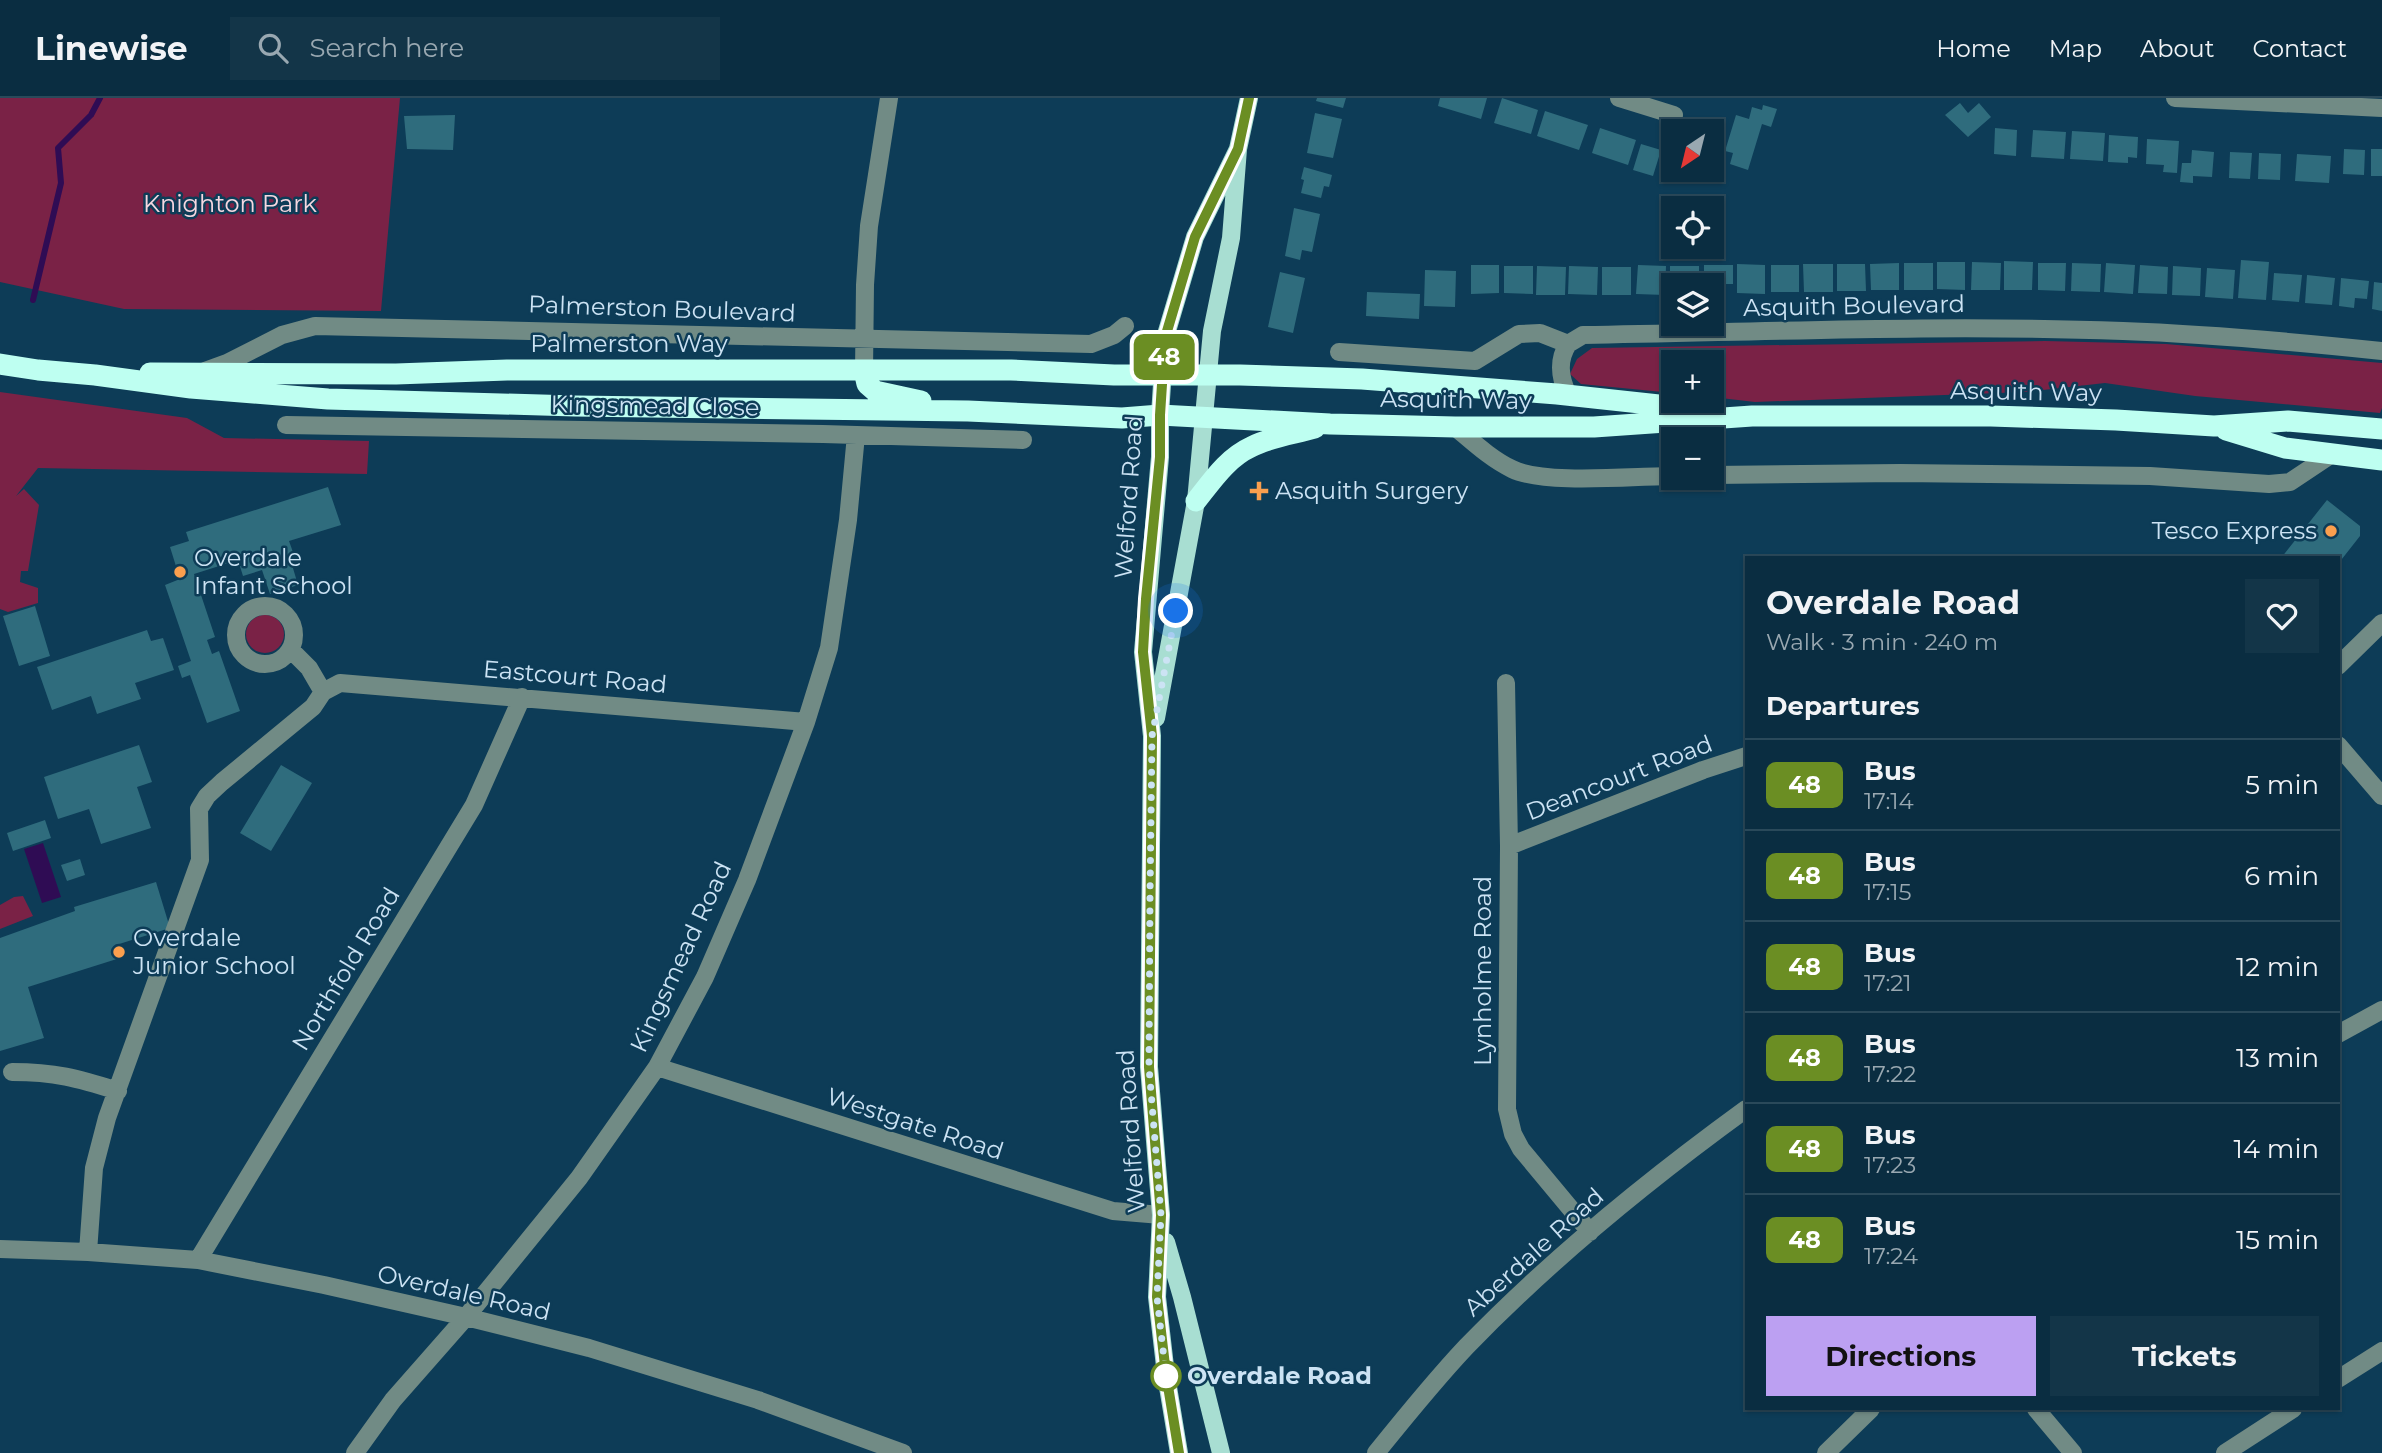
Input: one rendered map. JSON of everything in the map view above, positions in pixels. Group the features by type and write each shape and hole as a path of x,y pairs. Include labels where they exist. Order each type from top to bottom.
{"highway":[{"name":"Palmerston Way","path":"0,364 191,388 328,399 562,406 968,411 1122,418 1160,415"},
{"name":"Palmerston Way","path":"95,375 201,372 396,374 507,370 1011,370 1162,375"},
{"path":"864,371 867,384 875,391 968,411"},
{"name":"Asquith Way","path":"1162,375 1362,379 1568,395 1752,416"},
{"name":"Asquith Way","path":"1160,415 1455,427 1621,426 1752,416 1991,416 2214,426 2288,421 2382,429"},
{"path":"1196,501 1222,468 1244,450 1253,445 1330,424"},
{"name":"Asquith Way","path":"2214,426 2285,448 2382,460"}],"main road":[{"name":"Welford Road","path":"1152,736 1196,501 1212,331 1231,238 1238,149 1249,98"},
{"name":"Welford Road","path":"1179,1453 1157,1297 1161,1222 1149,1067 1152,736 1143,652 1160,457 1165,338 1195,237 1238,149"},
{"name":"Welford Road","path":"1161,1222 1221,1453"}],"street":[{"path":"864,371 869,226 889,98"},
{"path":"1619,98 1674,115"},
{"path":"2175,98 2294,101 2382,108"},
{"name":"Palmerston Boulevard","path":"201,372 227,363 282,335 315,326 1091,344 1114,335 1125,326"},
{"name":"Asquith Boulevard","path":"1568,344 1583,335 1942,328 2123,331 2280,340 2382,351"},
{"path":"1339,352 1475,360 1519,334 1540,333 1568,344 1559,366 1568,395"},
{"name":"Kingsmead Close","path":"286,425 1023,440"},
{"path":"1455,427 1512,470 1539,478 1661,476"},
{"name":"Kingsmead Road","path":"355,1453 393,1400 466,1317 579,1178 657,1067 705,977 747,880 806,722 829,648 848,520 856,436"},
{"path":"1724,475 1900,473 2150,476 2269,484 2290,482 2299,478 2332,454"},
{"path":"2340,664 2382,623"},
{"path":"88,1252 94,1168 107,1118 200,860 199,808 222,782 313,707 323,692 309,668 291,650"},
{"name":"Eastcourt Road","path":"323,692 340,683 806,722"},
{"name":"Lynholme Road","path":"1506,683 1507,1109 1513,1134 1530,1162 1590,1232"},
{"name":"Northfold Road","path":"198,1260 474,804 522,697"},
{"path":"2340,747 2382,796"},
{"name":"Deancourt Road","path":"1508,846 1745,756"},
{"path":"2340,1033 2382,1010"},
{"name":"Westgate Road","path":"657,1067 1113,1211 1161,1222"},
{"path":"12,1072 62,1074 118,1091"},
{"name":"Aberdale Road","path":"1376,1453 1465,1349 1501,1312 1670,1164 1745,1110"},
{"name":"Overdale Road","path":"0,1249 198,1260 466,1317 589,1349 758,1399 902,1453"},
{"path":"2340,1378 2382,1351"},
{"path":"1826,1453 1870,1410"},
{"path":"2037,1410 2073,1453"},
{"path":"2225,1453 2291,1410"}],"green space":[{"name":"Knighton Park","path":"0,98 400,98 381,311 124,309 0,282"},
{"path":"2045,341 2166,344 2382,363 2382,408 2380,413 2195,396 2105,383 2025,392 1755,402 1724,398 1724,350 1661,350 1661,392 1581,384 1570,374 1577,359 1592,348"},
{"path":"0,392 187,418 224,438 369,441 367,474 38,468 16,496 24,489 39,505 28,571 21,571 20,582 38,588 38,603 8,612 0,609"},
{"path":"265,615 278,621 284,634 278,647 265,653 252,647 246,634 252,621"},
{"path":"23,896 33,916 0,929 0,905 14,897"}],"shaded area":[{"path":"43,843 61,897 42,903 24,849"}],"building":[{"path":"1317,98 1346,98 1343,108 1316,101"},
{"path":"1440,98 1487,98 1481,119 1438,106"},
{"path":"1502,98 1538,110 1531,134 1494,123"},
{"path":"1960,103 1968,113 1979,103 1991,117 1968,137 1945,115"},
{"path":"1763,105 1777,109 1771,127 1762,124 1748,170 1730,164 1733,153 1725,151 1736,115 1749,119 1752,107 1762,110"},
{"path":"1545,111 1588,125 1579,150 1537,136"},
{"path":"1315,113 1342,119 1333,158 1307,153"},
{"path":"455,115 453,150 407,149 404,116"},
{"path":"1600,128 1636,140 1628,165 1592,153"},
{"path":"1995,128 2017,130 2016,156 1994,154"},
{"path":"2033,130 2066,132 2064,159 2031,157"},
{"path":"2072,131 2105,133 2103,161 2070,159"},
{"path":"2109,135 2138,137 2137,158 2128,157 2128,163 2108,162"},
{"path":"2147,139 2179,141 2177,173 2163,172 2164,165 2146,164"},
{"path":"1641,144 1661,150 1653,176 1633,170"},
{"path":"2344,149 2365,150 2364,175 2343,174"},
{"path":"2371,149 2382,149 2382,176 2371,176"},
{"path":"2192,150 2214,152 2212,177 2193,176 2193,183 2180,182 2182,163 2191,163"},
{"path":"2230,152 2252,153 2250,179 2229,178"},
{"path":"2259,153 2281,154 2280,180 2258,179"},
{"path":"2297,154 2331,156 2329,183 2295,181"},
{"path":"1304,167 1332,175 1329,187 1324,186 1321,198 1301,193"},
{"path":"1294,208 1320,214 1312,252 1302,250 1300,260 1285,256"},
{"path":"2241,260 2269,262 2266,300 2238,298"},
{"path":"2004,261 2033,262 2032,290 2004,290"},
{"path":"1937,262 1965,262 1965,290 1937,289"},
{"path":"1972,262 2001,263 2000,290 1971,290"},
{"path":"1899,263 1899,290 1871,290 1870,264"},
{"path":"1904,263 1933,263 1933,290 1904,290"},
{"path":"2038,263 2066,263 2065,291 2038,290"},
{"path":"2072,263 2101,264 2100,292 2071,291"},
{"path":"2106,263 2135,265 2133,294 2104,292"},
{"path":"1737,264 1765,265 1765,294 1737,293"},
{"path":"1803,264 1833,264 1833,292 1804,292"},
{"path":"1837,264 1865,264 1866,291 1837,291"},
{"path":"1471,265 1499,265 1499,293 1471,294"},
{"path":"1638,265 1666,266 1666,273 1661,273 1661,295 1636,294"},
{"path":"1704,265 1733,265 1733,284 1724,284 1724,273 1704,273"},
{"path":"1771,265 1799,265 1799,292 1771,292"},
{"path":"2140,265 2168,267 2167,294 2138,293"},
{"path":"1504,266 1533,266 1533,294 1504,293"},
{"path":"1537,266 1566,267 1565,295 1536,295"},
{"path":"1569,266 1598,267 1597,295 1568,294"},
{"path":"1670,266 1699,266 1699,273 1670,273"},
{"path":"2173,266 2201,268 2200,296 2172,295"},
{"path":"1602,267 1631,267 1631,295 1602,295"},
{"path":"2207,268 2235,270 2233,299 2205,297"},
{"path":"1425,270 1456,271 1455,307 1424,306"},
{"path":"1280,272 1305,278 1293,333 1268,327"},
{"path":"2274,273 2302,275 2299,302 2272,300"},
{"path":"2307,275 2335,278 2332,305 2305,303"},
{"path":"2341,278 2369,281 2367,299 2355,298 2354,308 2339,306"},
{"path":"2374,282 2382,283 2382,311 2372,309"},
{"path":"1367,292 1420,294 1419,319 1366,316"},
{"path":"328,487 341,525 289,541 294,555 290,558 298,585 270,594 262,570 243,576 238,560 194,574 215,637 207,640 212,654 219,651 240,711 207,723 190,675 182,678 178,666 191,661 165,585 180,579 170,547 189,541 186,532"},
{"name":"Tesco Express","path":"2327,500 2360,526 2360,536 2340,561 2340,556 2283,556"},
{"path":"35,606 50,656 19,666 3,616"},
{"path":"147,630 151,641 163,638 174,670 135,683 141,699 97,714 91,696 52,710 37,667"},
{"path":"139,745 152,782 137,787 151,828 101,844 89,809 58,819 44,777"},
{"path":"281,765 312,783 271,851 240,833"},
{"path":"45,820 51,838 13,851 7,833"},
{"path":"80,859 85,875 67,881 61,865"},
{"path":"156,882 170,928 116,945 120,958 28,987 44,1038 0,1051 0,938 75,911 74,907"}],"waterway":[{"path":"33,300 61,183 58,148 91,115 100,98"}],"bus line":[{"name":"48","path":"1179,1453 1157,1297 1162,1229 1149,1067 1152,736 1143,652 1160,457 1165,338 1195,237 1238,149 1249,98"}],"place":[{"name":"Asquith Surgery","path":"1259,491"},
{"name":"Tesco Express","path":"2331,531"},
{"name":"Overdale Infant School","path":"180,572"},
{"name":"Overdale Junior School","path":"119,952"},
{"name":"Overdale Road","path":"1166,1376"}],"route":[{"path":"1166,1376 1157,1297 1162,1229 1149,1067 1152,736 1176,611"}]}
